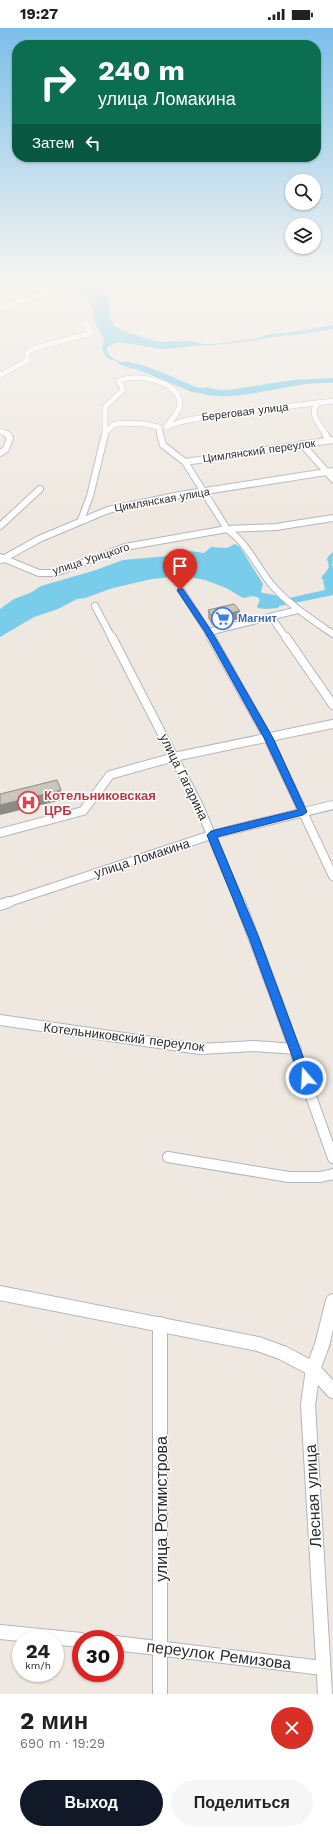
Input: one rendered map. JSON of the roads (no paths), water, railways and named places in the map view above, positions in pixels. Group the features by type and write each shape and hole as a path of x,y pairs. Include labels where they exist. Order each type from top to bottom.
{"street":[{"path":"0,375 27,361 27,356"},
{"path":"81,520 90,496 106,432 105,407 121,393 123,387 119,381 128,376 164,383 177,393 180,402 179,407 166,427"},
{"name":"Береговая улица","path":"160,432 166,427 180,422 209,416 286,408 333,401"},
{"path":"319,402 314,406 314,415 331,440"},
{"path":"106,432 116,424 156,425 159,427 163,445 184,462 227,529 245,543 265,576 292,605 333,634"},
{"path":"0,431 9,435 10,438 6,449 0,453"},
{"name":"Цимлянский переулок","path":"184,462 331,440"},
{"path":"302,444 330,472 333,479"},
{"name":"Цимлянская улица","path":"1,559 81,520 126,505 180,495 330,472"},
{"path":"0,526 40,489"},
{"name":"улица Урицкого","path":"1,559 39,573 55,573 125,547 227,529 276,527 333,518"},
{"path":"180,590 208,632 268,738 333,876"},
{"name":"улица Гагарина","path":"95,606 174,757 211,835 254,938 296,1049 333,1158"},
{"path":"208,632 272,618 298,610"},
{"path":"272,618 333,705"},
{"path":"0,832 83,811 110,775 174,757 333,724"},
{"name":"улица Ломакина","path":"0,905 211,835 333,805"},
{"name":"Котельниковский переулок","path":"0,1020 200,1049 254,1046 296,1049"},
{"path":"168,1157 289,1177 320,1177 333,1174"},
{"path":"0,1293 258,1344 283,1353 313,1369 333,1391"},
{"name":"Лесная улица","path":"325,1694 308,1405 313,1369 322,1345 333,1301"},
{"name":"улица Ротмистрова","path":"160,1324 160,1694"},
{"path":"0,1632 72,1639"},
{"name":"переулок Ремизова","path":"124,1644 323,1668"}],"water":[{"path":"106,356 111,356 121,362 146,368 142,369 120,365 118,362 107,358"},
{"path":"333,378 333,383 301,385 238,395 222,396 206,395 202,393 206,387 218,390 228,390 293,380"},
{"path":"235,544 240,547 263,584 261,592 276,595 280,599 282,602 278,608 258,608 259,598 253,596 243,598 226,588 205,580 184,576 152,579 113,588 85,598 77,599 58,609 34,617 0,637 0,609 14,599 30,593 41,586 96,570 123,560 179,555 190,551 204,553 211,547 227,548"},
{"path":"333,552 331,592 305,600 302,597 303,595 327,592 329,590 324,585 326,581 321,578 329,568 327,558"}],"waterway":[{"path":"126,364 142,368 195,390 222,394"},
{"path":"264,599 275,604 331,592 329,589 329,580 333,569"}],"place":[{"name":"Магнит","path":"223,618"},
{"name":"Котельниковская ЦРБ","path":"29,802"}]}
